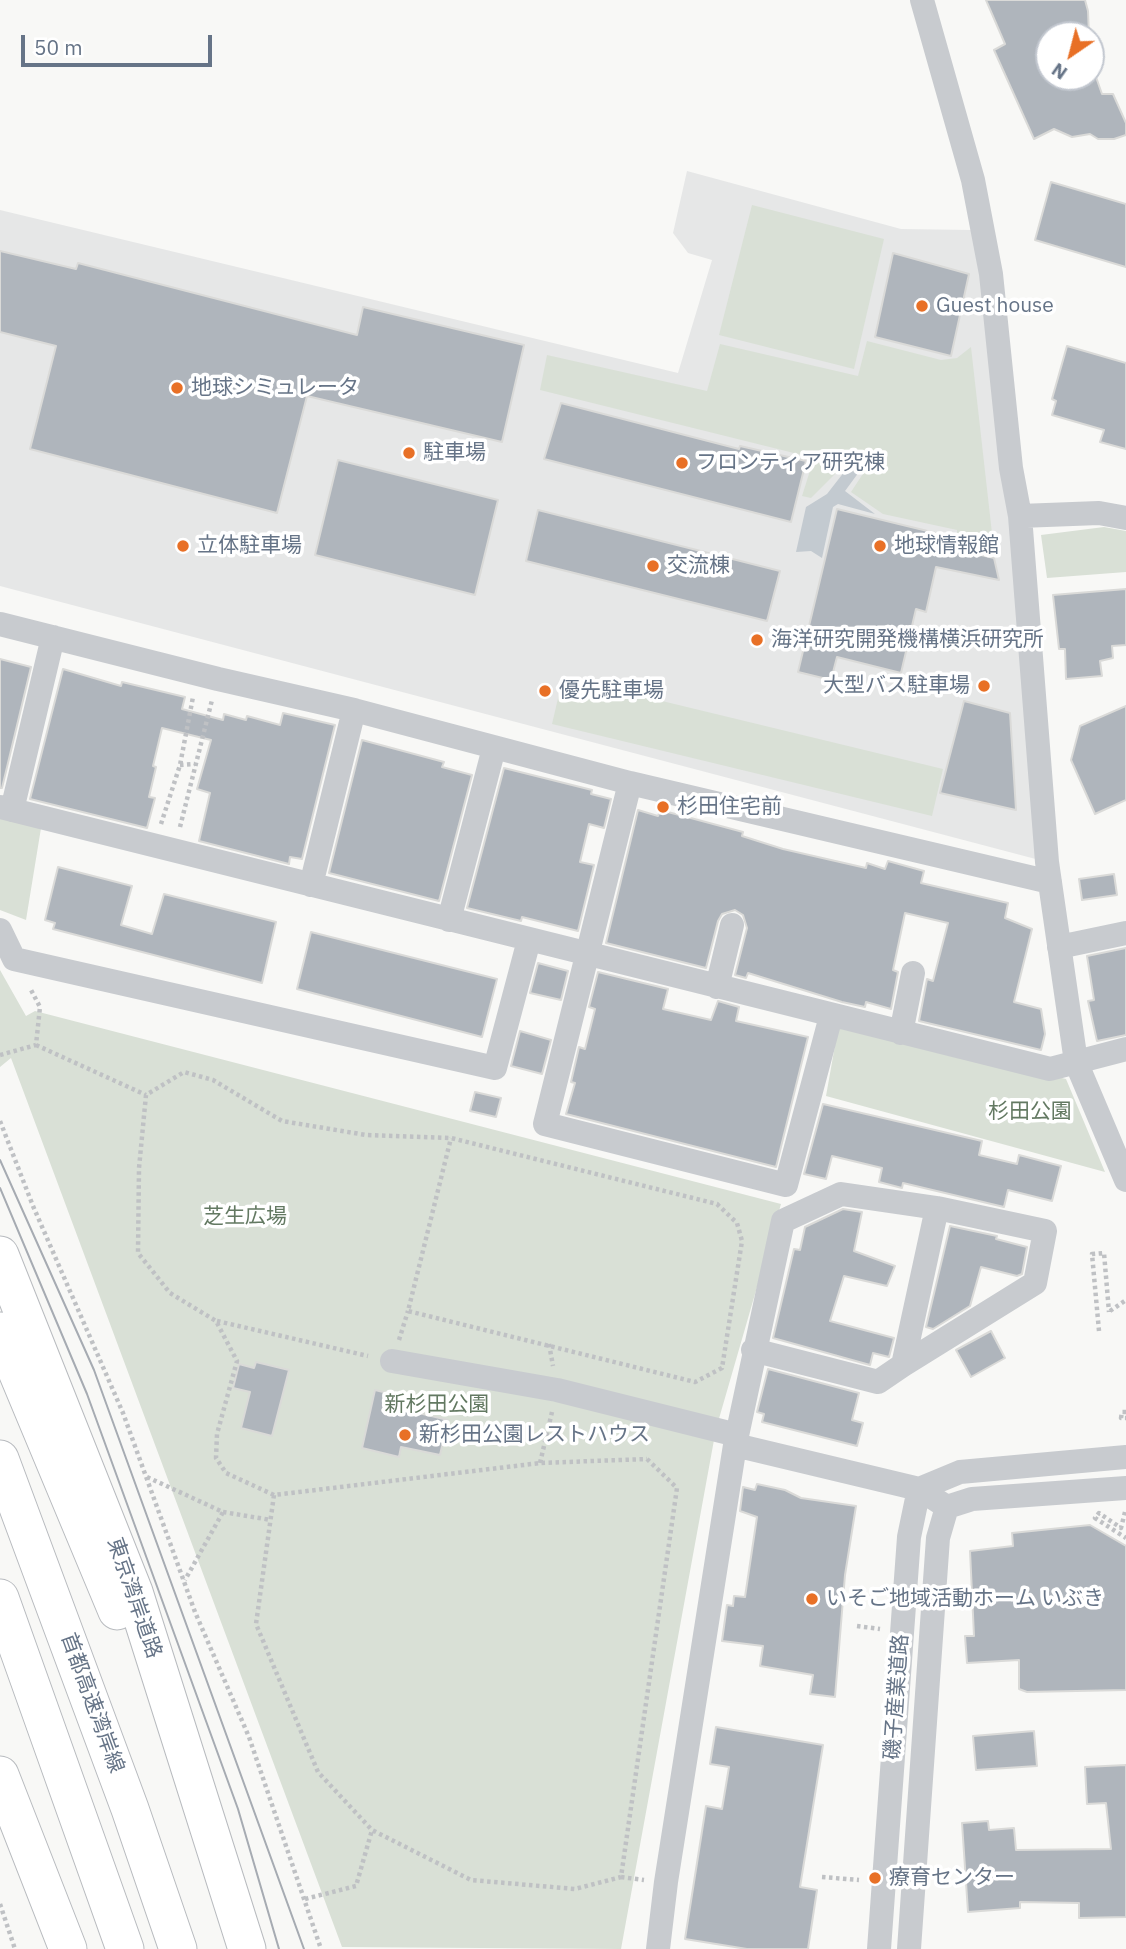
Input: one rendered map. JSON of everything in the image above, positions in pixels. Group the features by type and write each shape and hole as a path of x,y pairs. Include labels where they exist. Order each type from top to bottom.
{"highway":[{"name":"東京湾岸道路","path":"0,1255 134,1592 247,1949"},
{"path":"0,1331 87,1544 194,1779"},
{"name":"首都高速湾岸線","path":"0,1459 131,1809 178,1949"},
{"path":"0,1598 125,1949"},
{"path":"0,1775 68,1949"}],"street":[{"path":"922,0 973,180 991,274 1011,468 1020,516 1024,599 1050,882 1076,1062 1126,1180"},
{"path":"1020,516 1099,513 1126,518"},
{"path":"0,624 354,710 630,783 1050,882"},
{"path":"53,637 6,808 1050,1069 1126,1049"},
{"path":"311,885 354,710"},
{"path":"449,920 494,748"},
{"path":"630,783 545,1124 786,1185 831,1016"},
{"path":"718,987 732,925"},
{"path":"0,930 14,959 495,1068 529,940"},
{"path":"1059,947 1126,933"},
{"path":"901,1033 913,972"},
{"path":"658,1949 666,1882 736,1440 753,1350 783,1221 841,1194 936,1208 1045,1231 1035,1283 878,1382 753,1350"},
{"path":"903,1365 936,1208"},
{"path":"392,1362 557,1390 919,1489 947,1507 972,1499 1126,1488"},
{"path":"919,1489 960,1472 1126,1457"},
{"name":"磯子産業道路","path":"878,1949 909,1537 919,1489"},
{"name":"磯子産業道路","path":"909,1949 938,1538 947,1507"}],"path":[{"path":"165,847 195,764 207,676"},
{"path":"165,847 180,765 207,676"},
{"path":"180,765 195,764"},
{"path":"14,959 40,1007 36,1045"},
{"path":"0,1055 36,1045 146,1094"},
{"path":"146,1094 184,1072 213,1080 282,1121 366,1135 451,1138 717,1204 737,1223 742,1241 722,1368 695,1382 408,1311"},
{"path":"146,1094 139,1168 138,1253 170,1293 216,1321 392,1362 408,1311 451,1138"},
{"path":"0,1121 123,1413 184,1581 249,1737 321,1949"},
{"path":"1099,1331 1092,1254 1104,1253 1109,1312 1126,1300"},
{"path":"216,1321 237,1361 217,1434 216,1458 226,1473 274,1495 540,1463 647,1460 677,1488 621,1877 575,1889 471,1880 372,1830 318,1772 256,1624 274,1495"},
{"path":"1126,1412 1122,1412 1121,1418 1126,1418"},
{"path":"147,1477 223,1512 271,1520"},
{"path":"1126,1508 1121,1528 1099,1513 1096,1518 1126,1538"},
{"path":"184,1581 223,1512"},
{"path":"857,1626 886,1629"},
{"path":"304,1899 356,1886 372,1830"},
{"path":"822,1877 859,1880"},
{"path":"0,1904 15,1949"}],"shaded area":[{"path":"687,171 901,229 972,230 991,274 1047,862 0,586 0,210 678,373 712,260 688,253 673,233"},
{"path":"870,457 845,491 875,514 838,504 833,507 822,558 811,551 796,552 806,507 827,494 848,467 860,458"}],"green space":[{"path":"752,205 884,239 854,369 719,335"},
{"path":"867,341 941,360 957,358 971,347 994,551 957,545 957,530 883,514 851,492 876,454 859,450 811,498 802,496 814,458 540,390 547,355 707,391 720,344 858,376"},
{"path":"1104,527 1126,531 1126,572 1047,578 1041,535"},
{"path":"563,677 943,769 932,816 552,724"},
{"path":"0,811 42,822 26,920 0,910"},
{"name":"新杉田公園","path":"0,970 26,1016 35,1011 781,1204 716,1429 621,1949 342,1947 11,1058 0,1067"},
{"name":"杉田公園","path":"839,1023 1066,1079 1105,1172 826,1096"}],"building":[{"path":"986,0 1085,0 1088,21 1035,21 1035,91 1101,91 1102,94 1113,94 1126,123 1126,135 1114,139 1098,139 1090,134 1072,137 1054,129 1034,139 994,50 1005,44"},
{"path":"1051,182 1126,204 1126,267 1035,240"},
{"name":"地球シミュレータ","path":"0,251 76,269 78,263 357,335 363,307 524,345 502,442 307,396 277,513 30,449 56,346 0,332"},
{"name":"Guest house","path":"893,253 969,274 951,356 875,337"},
{"path":"1067,346 1126,363 1126,449 1100,442 1104,430 1052,415 1056,401 1052,399"},
{"name":"フロンティア研究棟","path":"561,403 739,449 740,446 806,461 791,522 544,459"},
{"path":"338,460 498,500 475,595 315,555"},
{"name":"地球情報館","path":"837,509 944,535 941,546 994,558 999,580 936,567 926,612 916,609 901,673 837,657 831,680 798,672"},
{"name":"交流棟","path":"538,510 780,571 767,621 526,561"},
{"path":"1126,589 1126,645 1112,646 1113,658 1100,661 1102,676 1066,679 1065,649 1059,649 1053,595"},
{"path":"0,659 31,667 2,788 0,788"},
{"path":"63,669 121,686 122,682 185,697 182,709 223,720 224,714 246,720 247,716 280,725 283,713 335,725 302,859 290,857 289,864 199,841 210,793 197,789 211,740 162,728 149,797 155,798 147,828 30,799"},
{"path":"964,701 1010,713 1016,810 940,793"},
{"path":"1126,706 1126,800 1095,814 1071,760 1080,726"},
{"path":"362,740 444,762 442,767 472,775 439,901 329,873"},
{"path":"504,768 592,790 591,794 611,799 604,828 589,824 580,862 594,865 578,931 522,917 521,921 467,908"},
{"path":"638,810 658,816 660,810 743,832 742,836 783,849 866,868 867,863 885,869 888,861 924,871 921,883 1008,903 1005,918 1032,929 1014,1002 1041,1009 1045,1034 1041,1050 919,1021 927,979 933,981 948,923 905,913 893,970 898,972 891,1009 866,1002 865,1007 842,1002 748,973 746,978 735,975 747,928 743,915 735,910 722,914 718,921 706,968 606,943"},
{"path":"58,867 132,886 121,925 152,934 164,894 276,922 262,983 53,929 55,923 45,920"},
{"path":"1114,874 1117,895 1082,900 1079,879"},
{"path":"311,932 497,979 482,1037 297,989"},
{"path":"1126,948 1126,1035 1097,1041 1088,1001 1094,1000 1087,956"},
{"path":"538,963 568,971 561,1000 530,993"},
{"path":"598,972 668,989 663,1009 711,1020 718,1001 739,1007 736,1021 808,1037 776,1167 566,1114 575,1083 571,1082 579,1047 585,1049 595,1009 589,1007"},
{"path":"520,1031 551,1040 542,1074 511,1066"},
{"path":"475,1092 501,1098 496,1117 470,1111"},
{"path":"823,1104 982,1141 979,1155 1017,1164 1019,1155 1061,1166 1052,1201 1008,1190 1004,1207 903,1183 902,1188 879,1182 882,1168 832,1156 826,1179 804,1174"},
{"path":"843,1209 862,1212 854,1251 895,1266 887,1286 844,1276 830,1321 894,1338 889,1357 873,1353 870,1365 773,1338 794,1249 800,1250 805,1227"},
{"path":"950,1226 997,1236 996,1239 1027,1247 1022,1274 1017,1276 981,1267 970,1306 933,1329 926,1327"},
{"path":"991,1331 1005,1358 971,1377 956,1350"},
{"path":"256,1362 289,1370 272,1436 241,1428 250,1392 233,1388 239,1364 254,1368"},
{"path":"768,1369 859,1393 852,1420 863,1423 857,1446 762,1422 764,1414 757,1412"},
{"name":"新杉田公園レストハウス","path":"375,1390 404,1397 402,1409 448,1420 440,1455 401,1447 399,1457 362,1448"},
{"path":"757,1484 785,1490 801,1498 856,1506 845,1575 835,1697 810,1694 813,1675 760,1666 763,1646 722,1641 727,1605 733,1606 734,1596 745,1597 757,1517 740,1511 743,1487 755,1490"},
{"path":"1090,1525 1126,1546 1126,1690 1027,1692 1019,1689 1019,1660 967,1663 965,1636 974,1636 970,1551 1013,1546 1012,1533"},
{"path":"716,1727 823,1745 800,1887 817,1890 808,1949 747,1949 685,1939 706,1806 722,1809 729,1767 710,1764"},
{"path":"1034,1731 1037,1766 976,1770 973,1736"},
{"path":"1126,1765 1126,1917 1079,1918 1079,1903 1020,1902 1020,1908 968,1912 962,1823 988,1821 989,1830 1014,1828 1016,1850 1111,1849 1106,1803 1087,1804 1085,1767"}],"tram line":[{"path":"0,1160 94,1370 304,1949"},
{"path":"0,1188 87,1394 238,1809 279,1949"}],"place":[{"name":"Guest house","path":"922,306"},
{"name":"地球シミュレータ","path":"177,388"},
{"name":"駐車場","path":"409,453"},
{"name":"フロンティア研究棟","path":"682,463"},
{"name":"立体駐車場","path":"183,546"},
{"name":"地球情報館","path":"880,546"},
{"name":"交流棟","path":"653,566"},
{"name":"海洋研究開発機構横浜研究所","path":"757,640"},
{"name":"大型バス駐車場","path":"984,686"},
{"name":"優先駐車場","path":"545,691"},
{"name":"杉田住宅前","path":"663,807"},
{"name":"新杉田公園レストハウス","path":"405,1435"},
{"name":"いそご地域活動ホーム いぶき","path":"812,1599"},
{"name":"療育センター","path":"875,1878"}],"park label":[{"name":"芝生広場","path":"245,1217"}]}
